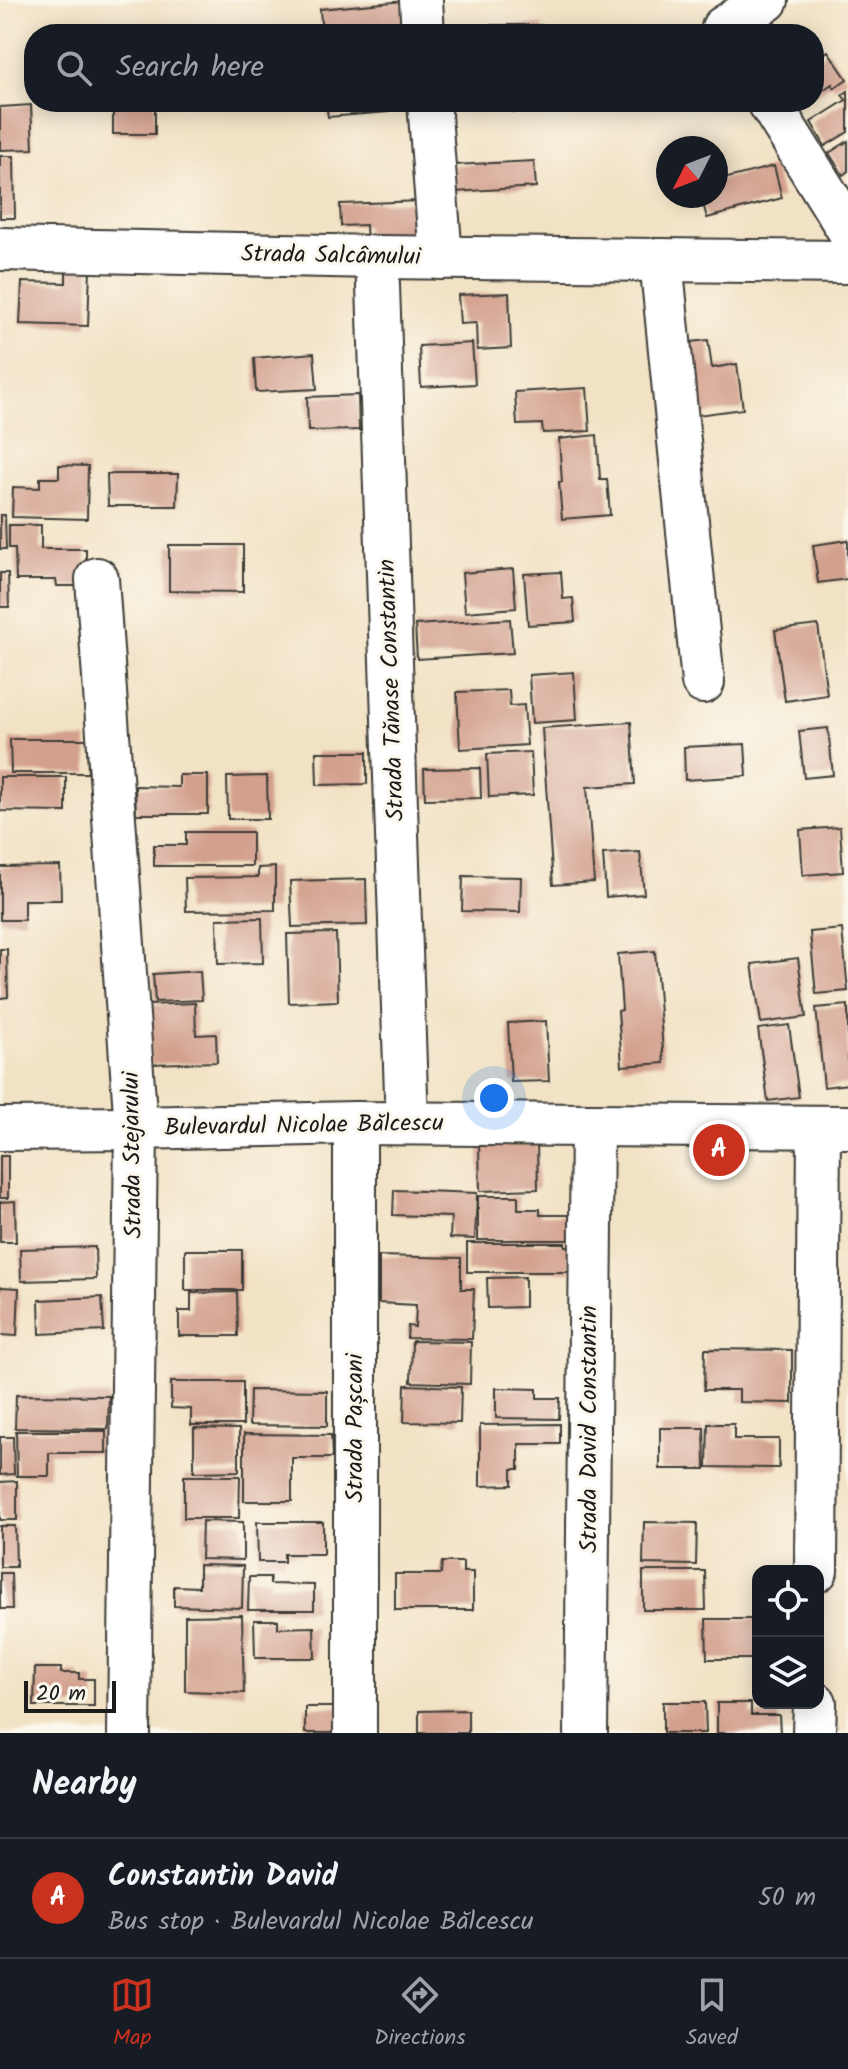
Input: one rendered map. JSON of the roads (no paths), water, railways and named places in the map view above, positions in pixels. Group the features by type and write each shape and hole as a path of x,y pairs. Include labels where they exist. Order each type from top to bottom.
{"street":[{"path":"421,0 422,24"},
{"path":"718,21 767,0"},
{"path":"430,112 441,258"},
{"path":"775,112 848,229"},
{"name":"Strada Salcâmului","path":"0,249 848,262"},
{"name":"Strada Tănase Constantin","path":"377,257 407,1123"},
{"path":"661,260 703,682"},
{"name":"Strada Stejarului","path":"97,579 136,1128 129,1733"},
{"name":"Bulevardul Nicolae Bălcescu","path":"0,1129 355,1123 834,1127"},
{"name":"Strada Pașcani","path":"355,1123 355,1733"},
{"name":"Strada David Constantin","path":"586,1733 592,1125"},
{"path":"816,1565 834,1127"},
{"path":"814,1733 815,1709"}],"place":[{"name":"Constantin David","path":"719,1150"}]}
